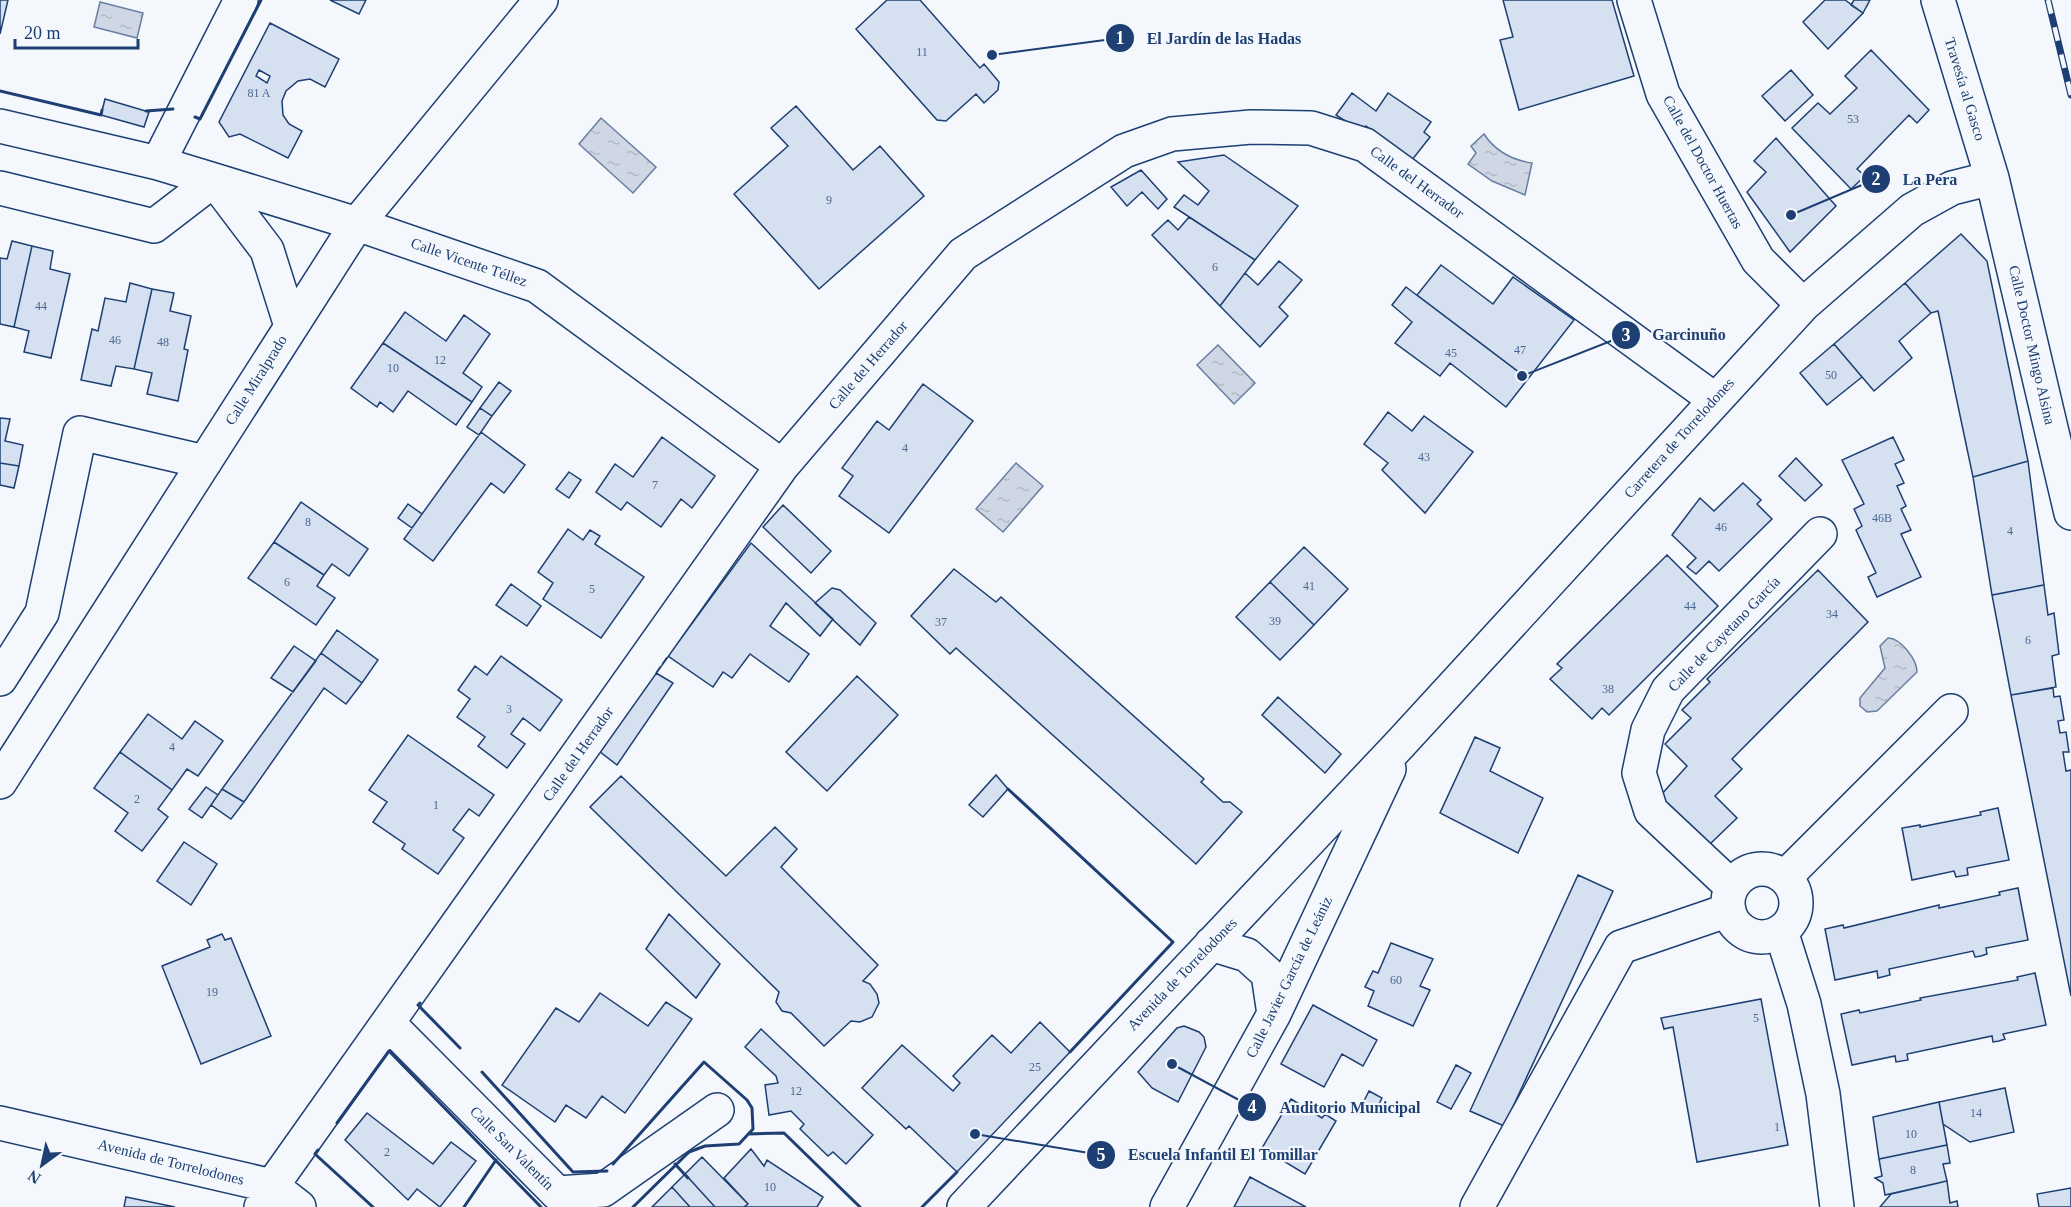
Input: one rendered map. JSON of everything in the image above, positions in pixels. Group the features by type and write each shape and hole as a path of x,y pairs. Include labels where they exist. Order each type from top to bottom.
{"street":[{"path":"158,163 241,0"},
{"name":"Calle Miralprado","path":"0,782 357,224 542,0"},
{"name":"Calle del Doctor Huertas","path":"1634,0 1663,94 1758,260 1803,305"},
{"name":"Travesía al Gasco","path":"1938,0 1992,178"},
{"name":"Calle Vicente Téllez","path":"0,126 158,163 357,224 537,286 782,466"},
{"name":"Calle del Herrador","path":"267,1197 782,466 963,254 1124,151 1172,134 1251,127 1311,128 1365,145 1714,399"},
{"name":"Carretera de Torrelodones","path":"1401,743 1714,399 1803,305 1912,210 1952,188 1992,178"},
{"name":"Calle Doctor Mingo Alsina","path":"1992,178 2071,513"},
{"path":"0,188 154,226 214,180 267,249 291,326"},
{"path":"0,679 42,613 80,433 205,462"},
{"name":"Calle de Cayetano García","path":"1730,898 1651,811 1639,773 1648,730 1668,690 1820,534"},
{"path":"1785,877 1951,711"},
{"name":"Avenida de Torrelodones","path":"964,1207 1401,743"},
{"name":"Calle Javier García de Leániz","path":"1167,1207 1274,1014 1401,743"},
{"path":"1477,1207 1622,947 1730,898 1742,875 1756,869 1772,870 1785,877 1796,897 1796,909 1792,919 1781,931 1766,937 1750,934 1736,925 1730,898"},
{"path":"1781,931 1804,1004 1823,1094 1837,1207"},
{"path":"1211,944 1247,955 1268,974 1274,1014"},
{"name":"Calle San Valentín","path":"388,1023 557,1194 603,1190 717,1110"},
{"name":"Avenida de Torrelodones","path":"0,1122 298,1207"}],"water":[{"path":"100,2 143,13 137,38 94,27"},
{"path":"601,118 656,167 633,193 579,144"},
{"path":"1484,134 1505,154 1532,163 1525,195 1492,181 1468,164 1476,153 1471,146"},
{"path":"1218,345 1255,383 1234,404 1197,365"},
{"path":"1016,463 1043,486 1003,532 976,509"},
{"path":"1888,638 1898,642 1907,650 1917,672 1877,711 1867,712 1860,706 1860,698 1885,668 1880,646"}],"building":[{"path":"0,0 8,0 0,34"},
{"path":"330,0 366,0 359,14"},
{"path":"887,0 920,0 980,68 984,64 999,82 998,90 984,103 976,94 946,121 937,120 856,29"},
{"path":"1503,0 1612,0 1634,76 1519,110 1500,40 1513,37"},
{"path":"1825,0 1845,0 1863,13 1828,49 1803,22"},
{"path":"1854,0 1870,0 1863,13 1851,5"},
{"path":"270,23 339,59 325,87 310,79 298,81 286,91 282,101 283,115 289,124 302,131 288,158 240,134 229,137 219,122","holes":["259,70 270,76 267,83 256,76"]},
{"path":"1871,50 1929,110 1917,123 1909,115 1857,169 1865,176 1851,189 1792,128 1818,103 1830,114 1857,88 1845,76"},
{"path":"1791,70 1813,95 1785,121 1762,96"},
{"path":"1352,93 1376,111 1388,93 1431,122 1424,132 1430,137 1412,160 1366,126 1362,132 1336,115"},
{"path":"105,99 149,112 144,127 101,115"},
{"path":"796,106 853,170 880,146 924,196 819,289 734,194 788,146 771,128"},
{"path":"1776,138 1836,206 1790,252 1747,192 1766,172 1754,161"},
{"path":"1224,155 1298,206 1255,260 1174,207 1184,195 1198,205 1209,191 1178,162"},
{"path":"1141,170 1167,199 1158,209 1142,192 1127,206 1111,187"},
{"path":"1189,217 1255,260 1220,306 1152,235 1168,220 1178,230"},
{"path":"1961,234 1987,261 2028,461 1973,477 1938,311 1931,313 1905,283"},
{"path":"12,241 32,246 14,327 0,324 0,258 7,259"},
{"path":"32,246 53,251 50,269 70,274 51,358 24,352 29,331 14,327"},
{"path":"1279,261 1302,280 1279,307 1288,316 1260,347 1220,306 1245,273 1258,285"},
{"path":"1441,265 1493,304 1513,277 1574,320 1528,379 1417,295"},
{"path":"130,283 152,289 134,369 116,366 111,386 81,380 92,329 98,331 105,298 126,302"},
{"path":"1905,283 1931,313 1899,341 1912,358 1874,391 1834,344"},
{"path":"1406,287 1528,379 1506,407 1450,363 1440,376 1395,343 1412,322 1392,305"},
{"path":"152,289 174,293 170,311 191,316 184,349 188,350 178,401 147,394 152,373 134,369"},
{"path":"405,312 446,341 464,315 490,334 463,373 482,387 472,402 383,343"},
{"path":"383,343 472,402 456,425 408,391 393,412 380,402 377,407 351,388"},
{"path":"1834,344 1862,377 1827,405 1800,373"},
{"path":"499,382 511,391 492,416 480,408"},
{"path":"923,384 973,421 889,533 839,496 853,476 842,468 877,421 889,430"},
{"path":"480,408 492,416 479,435 467,427"},
{"path":"1388,412 1412,431 1424,416 1473,452 1425,513 1382,470 1388,463 1364,444"},
{"path":"0,418 10,419 5,441 23,445 19,466 0,463"},
{"path":"481,432 525,465 504,493 491,483 433,561 404,539"},
{"path":"662,437 715,476 692,508 681,499 661,527 627,502 621,510 596,492 615,464 633,477"},
{"path":"1893,437 1904,460 1895,464 1904,483 1897,486 1906,506 1901,509 1911,530 1901,534 1921,577 1877,597 1868,577 1876,573 1856,530 1862,526 1854,509 1864,504 1842,460"},
{"path":"1796,458 1822,485 1805,501 1779,476"},
{"path":"2028,461 2044,585 1992,595 1973,477"},
{"path":"0,463 19,466 14,488 0,485"},
{"path":"569,472 581,480 569,498 556,489"},
{"path":"1743,483 1761,500 1757,504 1772,519 1719,571 1709,561 1696,574 1687,567 1696,558 1672,535 1700,498 1714,511"},
{"path":"301,502 368,549 349,576 332,564 324,575 274,542"},
{"path":"408,504 422,514 412,528 398,518"},
{"path":"783,505 831,551 811,573 763,527"},
{"path":"568,529 583,540 590,530 600,536 595,544 644,577 601,638 543,599 553,583 538,572"},
{"path":"274,542 324,575 317,586 335,598 316,625 248,578"},
{"path":"751,543 833,619 820,636 786,603 770,626 809,654 789,682 750,654 732,678 723,672 713,687 668,656"},
{"path":"1304,547 1348,589 1314,625 1270,582"},
{"path":"1667,555 1718,606 1609,715 1602,708 1592,719 1550,679 1562,668 1557,664"},
{"path":"954,569 996,602 1001,597 1204,779 1201,782 1223,802 1230,802 1242,812 1196,864 956,648 950,654 911,616"},
{"path":"1818,570 1868,622 1732,759 1742,769 1715,796 1737,818 1710,844 1660,796 1687,766 1665,744 1691,718 1682,710 1710,682 1707,679"},
{"path":"1270,582 1314,625 1280,660 1236,617"},
{"path":"511,584 541,606 527,626 496,605"},
{"path":"2044,585 2048,615 2054,613 2059,654 2052,656 2056,687 2011,695 1992,595"},
{"path":"832,588 840,590 876,623 860,645 815,603"},
{"path":"337,630 378,660 362,683 321,653"},
{"path":"294,646 316,661 293,692 271,678"},
{"path":"321,653 362,683 346,704 324,688 244,802 222,789"},
{"path":"501,656 562,700 540,731 523,718 511,734 525,744 507,768 478,746 485,737 457,717 470,699 458,690 475,666 487,675"},
{"path":"656,673 673,683 617,765 599,751"},
{"path":"857,676 898,715 827,791 786,752"},
{"path":"2053,688 2054,697 2060,696 2064,720 2058,721 2060,733 2066,732 2069,752 2063,752 2066,771 2071,770 2071,996 2011,695"},
{"path":"1278,697 1341,754 1325,773 1262,715"},
{"path":"148,714 182,739 195,721 223,741 198,776 187,769 172,790 120,752"},
{"path":"408,735 494,795 479,816 469,809 453,830 464,838 438,874 402,849 405,844 373,822 387,802 369,790"},
{"path":"1475,737 1500,748 1490,771 1543,798 1518,853 1440,813"},
{"path":"120,752 172,790 158,809 168,817 142,851 115,831 128,813 94,788"},
{"path":"996,775 1008,789 983,817 969,805"},
{"path":"621,776 726,876 775,827 797,849 781,867 878,965 863,981 870,984 877,994 879,1003 872,1017 860,1022 851,1021 824,1046 791,1013 782,1011 776,1002 779,992 590,807"},
{"path":"206,787 218,795 202,818 189,809"},
{"path":"222,789 244,802 231,819 211,805"},
{"path":"1998,808 2009,860 1967,868 1968,875 1956,877 1954,871 1912,880 1902,828 1920,825 1920,827 1981,815 1980,812"},
{"path":"184,842 217,864 191,905 157,881"},
{"path":"1578,875 1613,891 1504,1126 1470,1111"},
{"path":"2018,888 2028,940 1986,948 1987,954 1981,956 1975,957 1973,951 1889,969 1890,975 1878,978 1877,971 1835,980 1825,929 1843,925 1844,928 1939,905 1939,908 2000,895 1999,892"},
{"path":"669,914 720,964 696,998 646,949"},
{"path":"222,934 225,940 231,938 271,1036 201,1064 162,966 210,947 207,940"},
{"path":"1391,943 1433,959 1420,986 1430,990 1413,1026 1368,1006 1374,991 1365,987 1373,971 1378,973"},
{"path":"2035,973 2046,1025 2003,1034 2005,1039 1999,1041 1993,1042 1992,1036 1907,1054 1908,1060 1896,1062 1895,1056 1852,1065 1841,1014 1859,1010 1860,1013 1921,1000 1920,998 2018,980 2017,977"},
{"path":"600,993 648,1026 666,1002 692,1019 625,1113 602,1096 586,1118 566,1105 555,1122 502,1085 556,1008 579,1022"},
{"path":"1761,999 1788,1145 1697,1162 1673,1027 1664,1029 1661,1018"},
{"path":"1313,1005 1377,1040 1363,1066 1342,1054 1324,1087 1281,1064"},
{"path":"1040,1022 1070,1052 957,1172 909,1126 906,1129 862,1088 902,1045 953,1091 960,1083 953,1076 992,1035 1011,1053"},
{"path":"1184,1026 1199,1032 1204,1037 1206,1047 1178,1102 1152,1088 1138,1072 1177,1028"},
{"path":"761,1029 873,1135 846,1164 833,1152 828,1156 800,1129 804,1124 791,1111 769,1115 765,1085 778,1083 776,1076 745,1047"},
{"path":"1456,1065 1471,1073 1451,1109 1437,1102"},
{"path":"2005,1088 2014,1132 1970,1142 1943,1124 1939,1102"},
{"path":"1369,1091 1382,1098 1374,1114 1361,1107"},
{"path":"1291,1099 1322,1118 1325,1114 1336,1121 1305,1174 1262,1148"},
{"path":"1939,1102 1947,1145 1879,1159 1873,1117"},
{"path":"367,1113 433,1164 451,1142 476,1161 440,1207 417,1189 408,1200 345,1140"},
{"path":"1947,1145 1950,1163 1943,1164 1947,1181 1885,1195 1883,1183 1875,1178 1882,1176 1879,1159"},
{"path":"751,1149 764,1166 767,1160 823,1197 817,1207 744,1207 748,1204 724,1178"},
{"path":"702,1157 748,1204 744,1207 715,1207 685,1174"},
{"path":"685,1174 715,1207 690,1207 672,1187"},
{"path":"1250,1177 1306,1207 1234,1207"},
{"path":"1947,1181 1950,1203 1957,1201 1958,1207 1880,1207 1891,1194"},
{"path":"672,1187 690,1207 652,1207"},
{"path":"2071,1188 2071,1207 2039,1207 2037,1194"},
{"path":"126,1197 175,1207 124,1207"}],"railway":[{"path":"2048,0 2071,95"}],"fence":[{"path":"656,673 668,656"}],"wall":[{"path":"195,117 200,119 261,0"},
{"path":"0,91 101,115 102,110"},
{"path":"146,111 173,109"},
{"path":"1008,789 1173,942 1070,1052"},
{"path":"420,1003 418,1005 460,1048"},
{"path":"337,1123 389,1051 541,1207"},
{"path":"613,1164 704,1062 747,1100 752,1108 753,1129 739,1144 705,1146 689,1152 633,1207"},
{"path":"482,1072 573,1172 607,1171"},
{"path":"748,1134 784,1133 860,1207"},
{"path":"318,1150 315,1154 373,1207"},
{"path":"464,1207 496,1160"},
{"path":"675,1164 688,1178"},
{"path":"922,1207 957,1172"}],"place":[{"name":"El Jardín de las Hadas","path":"992,55"},
{"name":"La Pera","path":"1791,215"},
{"name":"Garcinuño","path":"1522,376"},
{"name":"Auditorio Municipal","path":"1172,1064"},
{"name":"Escuela Infantil El Tomillar","path":"975,1134"}]}
